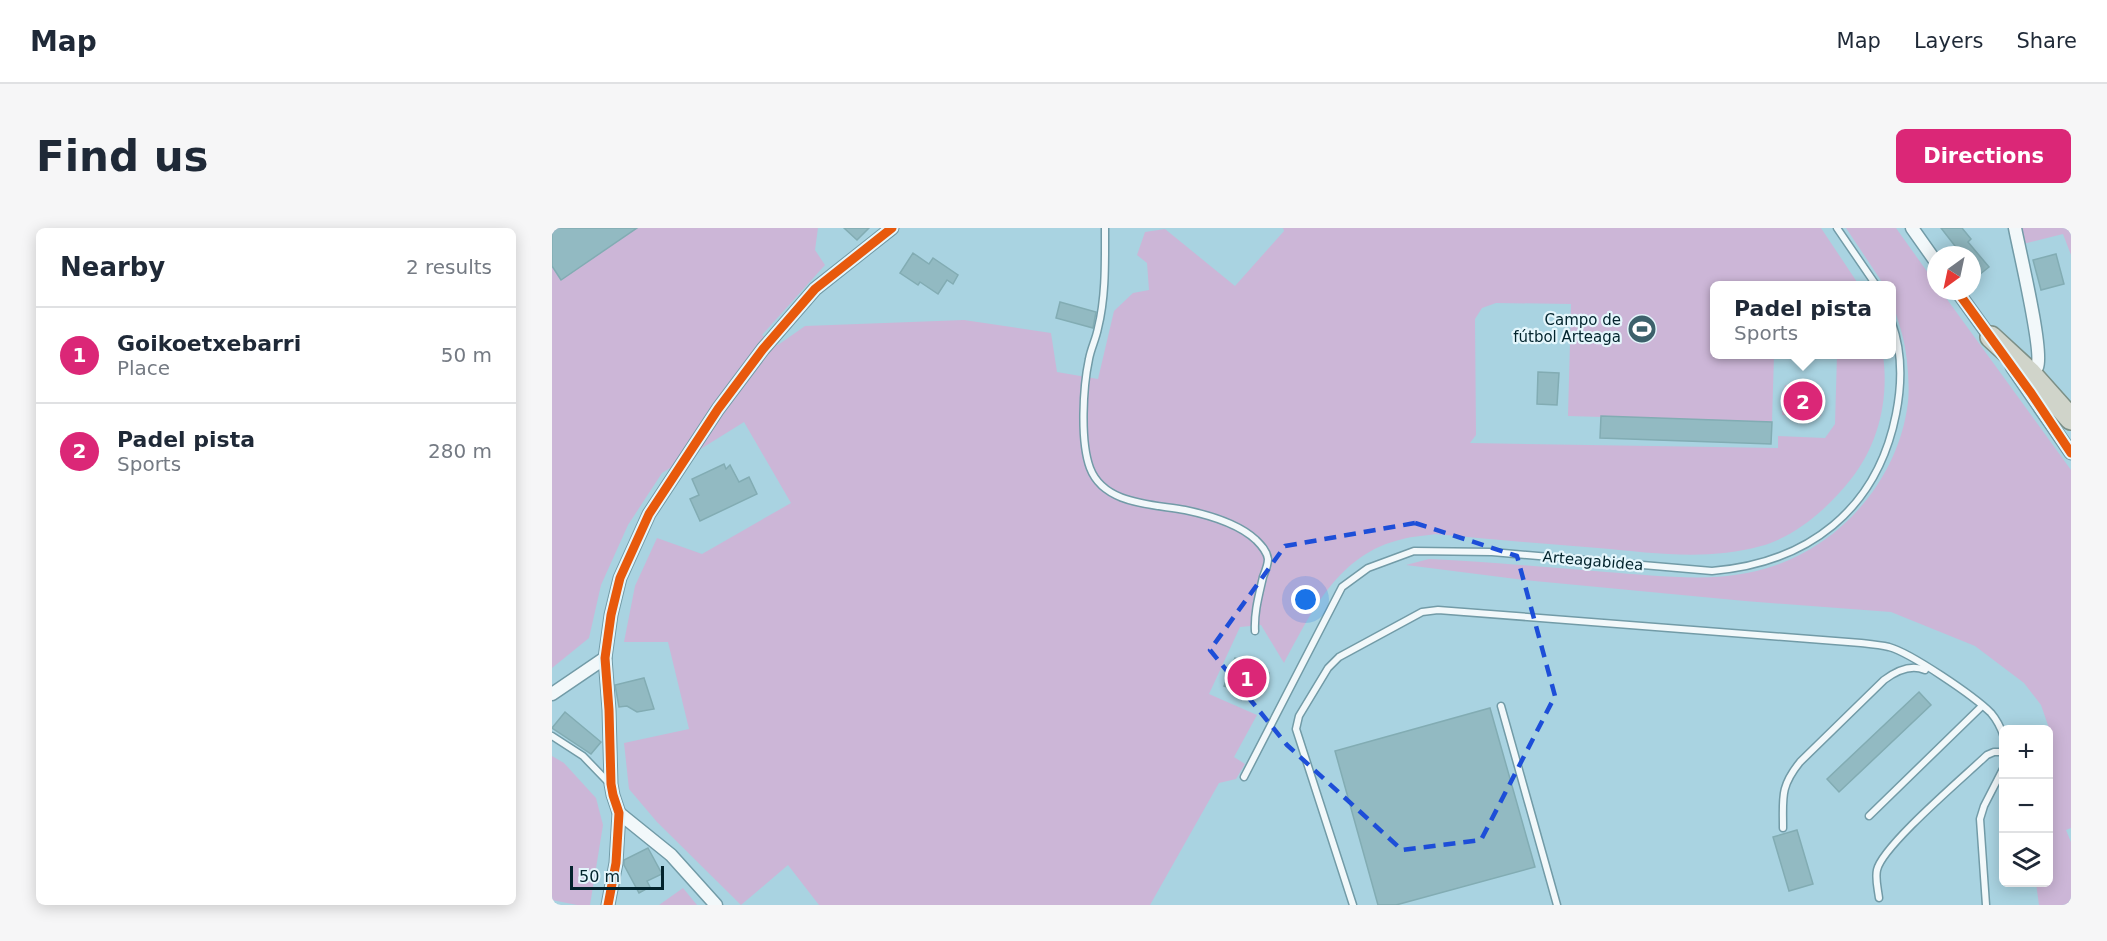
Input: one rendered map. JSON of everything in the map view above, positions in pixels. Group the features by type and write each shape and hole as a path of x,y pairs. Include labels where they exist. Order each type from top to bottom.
{"highway":[{"path":"1991,338 2031,383 2071,419"}],"street":[{"path":"608,905 616,863 620,813 611,784 605,658 611,615 620,578 632,549 649,514 718,409 763,349 815,289 892,228"},
{"path":"1912,228 1927,249"},
{"path":"2015,228 2039,354 2031,383 2071,453"},
{"path":"1964,300 1991,338"},
{"path":"2031,383 2071,440"},
{"path":"552,694 605,658"},
{"path":"620,813 670,855 716,905"}],"lane":[{"path":"1105,228 1104,274 1098,327 1085,380 1084,434 1090,469 1101,484 1118,496 1135,502 1209,516 1251,536 1263,547 1268,559 1257,603 1255,631"},
{"path":"1838,228 1873,281"},
{"name":"Arteagabidea","path":"1244,777 1342,587 1368,568 1414,551 1492,552 1712,571 1735,569 1768,561 1821,536 1851,508 1869,486 1882,462 1893,431 1899,398 1901,370 1896,338"},
{"path":"1353,905 1296,729 1299,716 1328,668 1339,657 1422,612 1438,610 1861,643 1890,648 1910,657 1983,706 1999,725"},
{"path":"1783,828 1784,788 1789,776 1800,762 1893,673 1907,668 1920,668 1937,675"},
{"path":"1502,706 1557,905"},
{"path":"1869,816 1983,706"},
{"path":"552,736 583,756 611,784"},
{"path":"1879,898 1877,870 1884,854 1987,755 1999,752"},
{"path":"1986,905 1980,819 1999,777"}],"highlighted area":[{"path":"1415,523 1517,556 1555,696 1481,840 1402,850 1287,745 1210,650 1285,546"}],"shaded area":[{"path":"552,228 818,228 815,250 825,265 762,335 778,345 805,326 964,320 1051,333 1057,372 1098,379 1114,311 1133,293 1149,290 1147,263 1137,255 1145,232 1165,229 1235,286 1284,231 1283,228 1821,228 1856,281 1710,281 1710,359 1774,359 1772,422 1568,416 1571,304 1496,303 1482,308 1475,319 1476,435 1470,443 1778,448 1778,436 1825,438 1835,424 1837,359 1883,359 1884,388 1880,420 1869,451 1861,465 1822,510 1799,528 1774,541 1741,551 1701,555 1639,552 1435,534 1411,537 1381,546 1361,557 1345,571 1317,605 1284,663 1261,625 1240,627 1209,694 1257,715 1234,757 1245,764 1236,779 1219,783 1150,905 819,905 788,865 741,905 657,822 629,789 624,743 689,729 668,642 624,642 635,586 657,538 702,554 791,503 744,422 662,473 628,525 601,585 589,638 552,668"},
{"path":"1846,228 1896,228 1927,271 1927,300 1948,300 2071,470 2071,828 2066,830 2071,842 2071,905 2039,905 2037,887 2053,887 2053,725 2048,725 2041,705 2024,683 1975,646 1891,612 1524,580 1406,565 1429,559 1659,576 1713,577 1747,573 1777,565 1806,552 1832,534 1855,513 1875,489 1902,433 1909,395 1905,349 1896,312 1896,281 1881,281"},
{"path":"2011,228 2071,228 2071,255 2063,234 2015,246"},
{"path":"1785,385 1822,388 1821,416 1782,415"},
{"path":"552,756 564,763 596,798 603,825 590,905 552,900"},
{"path":"683,888 697,905 659,905"}],"building":[{"path":"552,228 637,228 561,280 552,266"},
{"path":"844,228 869,228 857,240"},
{"path":"1941,228 1962,228 1971,239 1968,242 1971,246 1955,246"},
{"path":"913,253 929,264 933,258 958,275 953,284 947,280 938,294 900,273"},
{"path":"2056,254 2064,284 2041,290 2033,260"},
{"path":"1981,257 1989,267 1981,273"},
{"path":"1060,302 1096,312 1093,328 1056,318"},
{"path":"1538,372 1559,373 1557,405 1537,404"},
{"path":"1601,416 1772,422 1771,444 1600,438"},
{"path":"724,464 726,469 730,465 739,482 749,477 757,494 700,521 690,499 699,495 692,479"},
{"path":"1235,658 1269,673 1264,686 1255,683 1250,696 1224,686"},
{"path":"644,678 654,709 637,712 627,706 619,707 615,685"},
{"path":"1919,692 1931,705 1839,792 1827,779"},
{"path":"1490,708 1535,867 1396,905 1378,905 1335,751"},
{"path":"565,712 601,742 591,754 552,728"},
{"path":"1797,830 1813,884 1789,891 1773,837"},
{"path":"648,848 662,874 647,881 650,887 639,893 624,865 624,860"}],"cycle path":[{"path":"608,905 616,863 619,813 611,784 605,658 611,615 620,578 649,514 718,409 763,349 815,289 892,228"},
{"path":"1964,300 2071,453"}],"place":[{"name":"Campo de fútbol Arteaga","path":"1642,329"},
{"name":"Padel pista","path":"1803,401"},
{"name":"Goikoetxebarri","path":"1247,678"}]}
